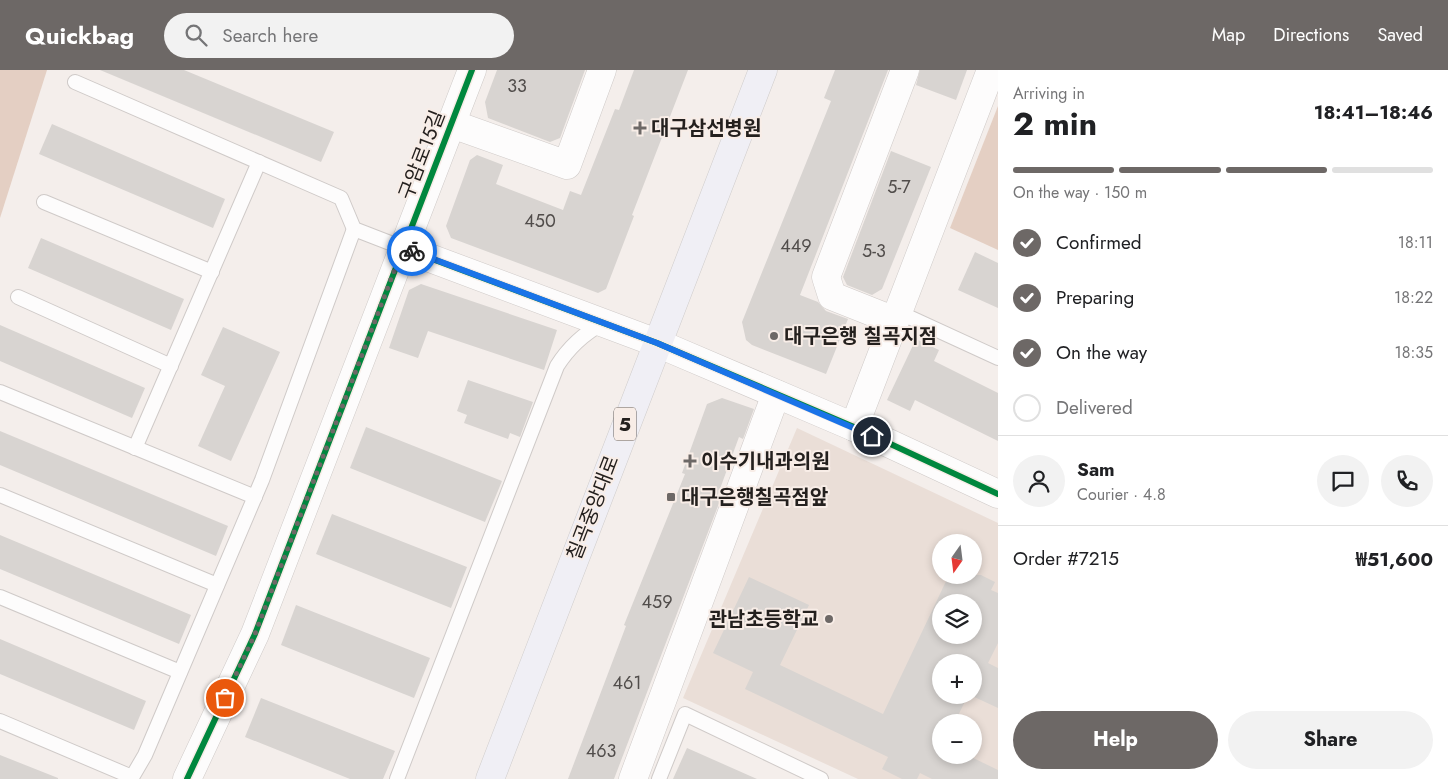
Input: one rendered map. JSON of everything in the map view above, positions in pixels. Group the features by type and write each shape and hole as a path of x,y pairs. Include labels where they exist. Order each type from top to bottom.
{"main road":[{"name":"칠곡중앙대로","path":"490,779 763,70"}],"street":[{"name":"구암로15길","path":"187,779 255,634 472,70"},
{"path":"452,124 568,165 602,70"},
{"path":"897,316 832,296 826,277 905,70"},
{"path":"854,427 991,70"},
{"path":"403,248 657,343 854,427 998,494"},
{"path":"634,779 776,394"}],"lane":[{"path":"0,721 131,778 145,755 255,497 354,229 341,198 75,82"},
{"path":"135,448 260,162"},
{"path":"44,202 212,272"},
{"path":"354,229 403,248"},
{"path":"18,297 171,366"},
{"path":"897,316 998,358"},
{"path":"397,779 558,366 567,350 587,332 604,323"},
{"path":"0,392 255,497"},
{"path":"0,495 217,585"},
{"path":"0,597 180,672"},
{"path":"659,779 686,714 821,779"}],"shaded area":[{"path":"0,70 47,70 0,218"},
{"path":"998,106 998,250 950,228"},
{"name":"관남초등학교","path":"797,428 998,523 998,779 858,779 683,698"}],"building":[{"path":"100,70 184,70 334,132 321,162"},
{"path":"497,70 585,70 560,138 550,142 488,118 485,102"},
{"path":"634,70 688,70 632,215 634,216 606,289 598,293 451,238 446,226 470,160 477,155 503,165 496,184 563,210 570,191 581,195 615,109 619,110"},
{"path":"835,70 888,70 800,295 818,302 826,311 848,319 826,374 752,345 746,340 742,322 831,101 824,98"},
{"path":"920,70 967,70 956,100 916,85"},
{"path":"52,124 225,199 213,228 39,154"},
{"path":"891,151 931,167 882,289 872,295 847,285 843,277"},
{"path":"41,238 184,299 171,330 28,268"},
{"path":"975,252 998,263 998,308 958,290"},
{"path":"421,284 557,330 544,370 428,331 418,358 389,348 409,290"},
{"path":"0,325 145,388 132,418 0,361"},
{"path":"223,327 280,352 231,461 198,446 225,386 201,375"},
{"path":"916,339 939,350 934,361 998,393 998,441 915,400 910,411 887,400"},
{"path":"468,380 533,402 520,437 510,433 508,439 464,423 467,415 457,411"},
{"path":"722,398 754,409 743,439 739,437 717,497 721,498 614,779 568,779 626,626 624,625 685,474 682,473 707,404"},
{"path":"366,427 502,481 485,522 350,468"},
{"path":"0,431 228,526 216,556 0,465"},
{"path":"332,514 467,567 451,608 316,554"},
{"path":"0,535 191,615 179,644 0,569"},
{"path":"982,576 995,582 991,590 998,593 998,643 988,663 998,668 998,708 982,701 982,654 932,654 932,704 964,704 959,714 932,714 932,764 982,764 982,762 998,770 998,779 932,779 920,773 917,779 902,779 882,769 888,757 745,689 753,672 713,653 749,577 809,605 780,665 883,714 932,611 932,644 982,644 982,594 940,594 945,584 982,584"},
{"path":"296,605 430,658 414,698 281,645"},
{"path":"0,639 146,701 134,730 0,674"},
{"path":"261,698 395,751 383,779 350,779 245,737"},
{"path":"687,748 757,779 673,779"},
{"path":"0,755 58,778 58,779 0,779"}],"cycle path":[{"path":"187,779 255,634 472,70"},
{"path":"403,248 657,343 854,427 998,494"}],"way so far":[{"path":"225,698 255,634 403,248 412,251"}],"place":[{"name":"대구삼선병원","path":"640,128"},
{"name":"대구은행 칠곡지점","path":"774,336"},
{"name":"이수기내과의원","path":"690,461"},
{"name":"대구은행칠곡점앞","path":"671,497"},
{"name":"관남초등학교","path":"829,619"}],"route":[{"path":"412,251 657,343 872,436"}]}
